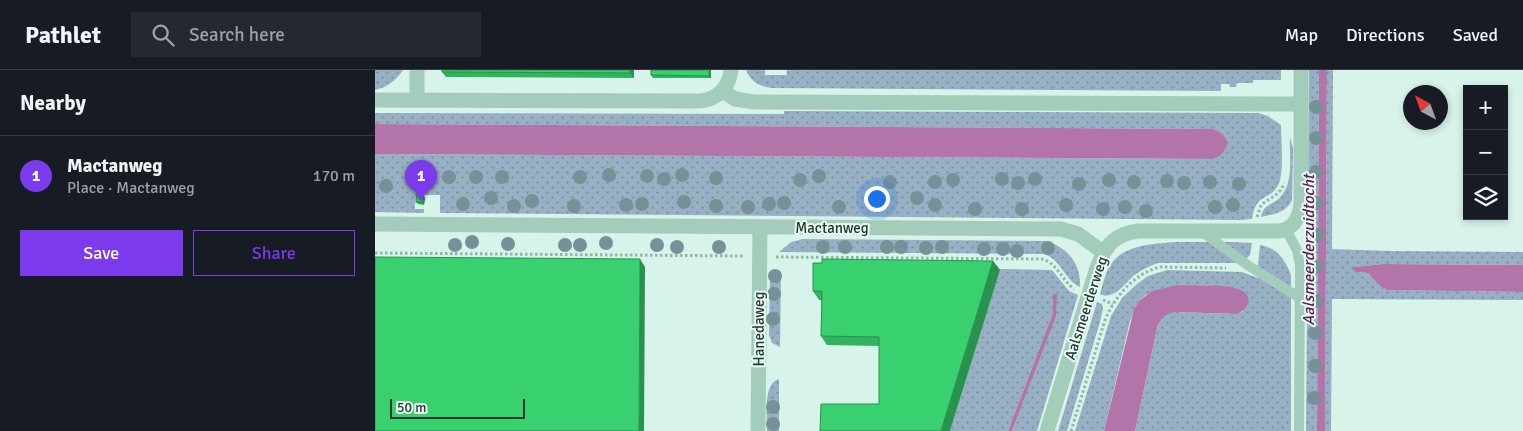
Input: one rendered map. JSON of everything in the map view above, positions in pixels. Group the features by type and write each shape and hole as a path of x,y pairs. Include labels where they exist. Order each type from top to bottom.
{"street":[{"path":"417,70 417,100"},
{"path":"375,100 697,101 711,99 723,91 729,80 731,70"},
{"path":"1286,230 1296,220 1301,204 1301,70"},
{"path":"723,91 735,99 754,102 1301,104"},
{"name":"Mactanweg","path":"375,224 1061,229 1078,234 1103,252"},
{"name":"Hanedaweg","path":"758,431 760,227"},
{"name":"Aalsmeerderweg","path":"1047,431 1097,268 1103,252 1119,236 1142,230 1286,230"}],"lane":[{"path":"1286,230 1294,243 1299,258 1299,431"},
{"path":"1200,231 1249,266 1299,298"}],"path":[{"path":"1256,231 1259,208 1264,202 1279,193 1283,187 1285,177"},
{"name":"Mactanweg","path":"375,253 1042,259 1054,266"},
{"name":"Aalsmeerderweg","path":"1071,431 1107,315 1116,300 1133,281 1148,271 1163,267 1239,268 1249,266"}],"shaded area":[{"path":"375,70 403,70 391,83 375,90"},
{"path":"746,70 765,70 765,75 787,75 787,70 1281,70 1281,80 1253,80 1253,83 1237,83 1236,87 1230,87 1229,84 1221,84 1221,91 773,88 757,83"},
{"path":"1309,70 1319,70 1317,431 1306,431"},
{"path":"1319,70 1327,70 1325,431 1317,431"},
{"path":"1327,70 1333,70 1332,249 1523,252 1523,265 1383,264 1354,267 1355,272 1368,273 1381,287 1387,290 1523,292 1523,300 1332,299 1331,431 1325,431"},
{"path":"784,111 1258,113 1268,116 1281,125 1281,178 1276,189 1257,204 1252,219 1241,220 440,213 440,195 415,195 415,209 424,209 424,213 375,212 375,154 1213,159 1224,151 1226,143 1225,137 1220,132 1212,129 375,124 375,113 784,114"},
{"path":"375,124 1212,129 1219,131 1227,143 1223,152 1213,159 375,154"},
{"path":"1290,137 1293,149 1292,200 1283,210 1261,217 1264,209 1279,198 1286,189 1290,175"},
{"path":"803,239 1045,241 1060,247 1071,258 1078,271 1080,287 1070,280 1055,260 1044,254 779,252 791,242"},
{"path":"1176,242 1252,243 1250,255 1242,263 1158,263 1136,274 1115,293 1110,295 1100,294 1109,267 1124,252 1141,246"},
{"path":"1260,245 1266,246 1280,255 1291,275 1291,431 1135,431 1160,319 1168,313 1176,312 1231,314 1242,312 1247,306 1244,292 1236,288 1201,285 1162,289 1151,292 1141,299 1130,321 1104,431 1075,431 1111,316 1122,298 1148,276 1167,270 1242,272 1258,278 1263,271 1258,266"},
{"path":"1383,264 1523,265 1523,292 1387,290 1381,287 1368,273 1355,272 1352,268"},
{"path":"1000,269 1052,270 1069,291 1078,295 1037,431 1012,431 1055,316 1056,294 1053,294 1053,313 1008,431 950,431"},
{"path":"770,271 781,271 780,347 772,343 769,335"},
{"path":"1178,285 1234,287 1247,295 1247,306 1236,314 1176,312 1164,316 1157,328 1135,431 1104,431 1134,309 1140,300 1152,291"},
{"path":"1053,294 1057,294 1056,316 1012,431 1008,431 1053,313"},
{"path":"1097,302 1102,304 1103,309 1100,322 1067,431 1058,431"},
{"path":"779,379 779,431 767,431 768,394 770,387"}],"building":[{"path":"442,70 630,70 630,73 442,72"},
{"path":"651,70 709,70 709,76 651,75"},
{"path":"416,195 423,195 423,202 416,202"},
{"path":"375,257 640,259 639,431 375,431"},
{"path":"822,259 993,261 941,431 820,431 821,404 879,404 879,337 821,336 822,291 813,291 813,263 822,263"}],"place":[{"name":"Mactanweg","path":"421,201"}],"water label":[{"name":"Aalsmeerderzuidtocht","path":"1309,250"}]}
